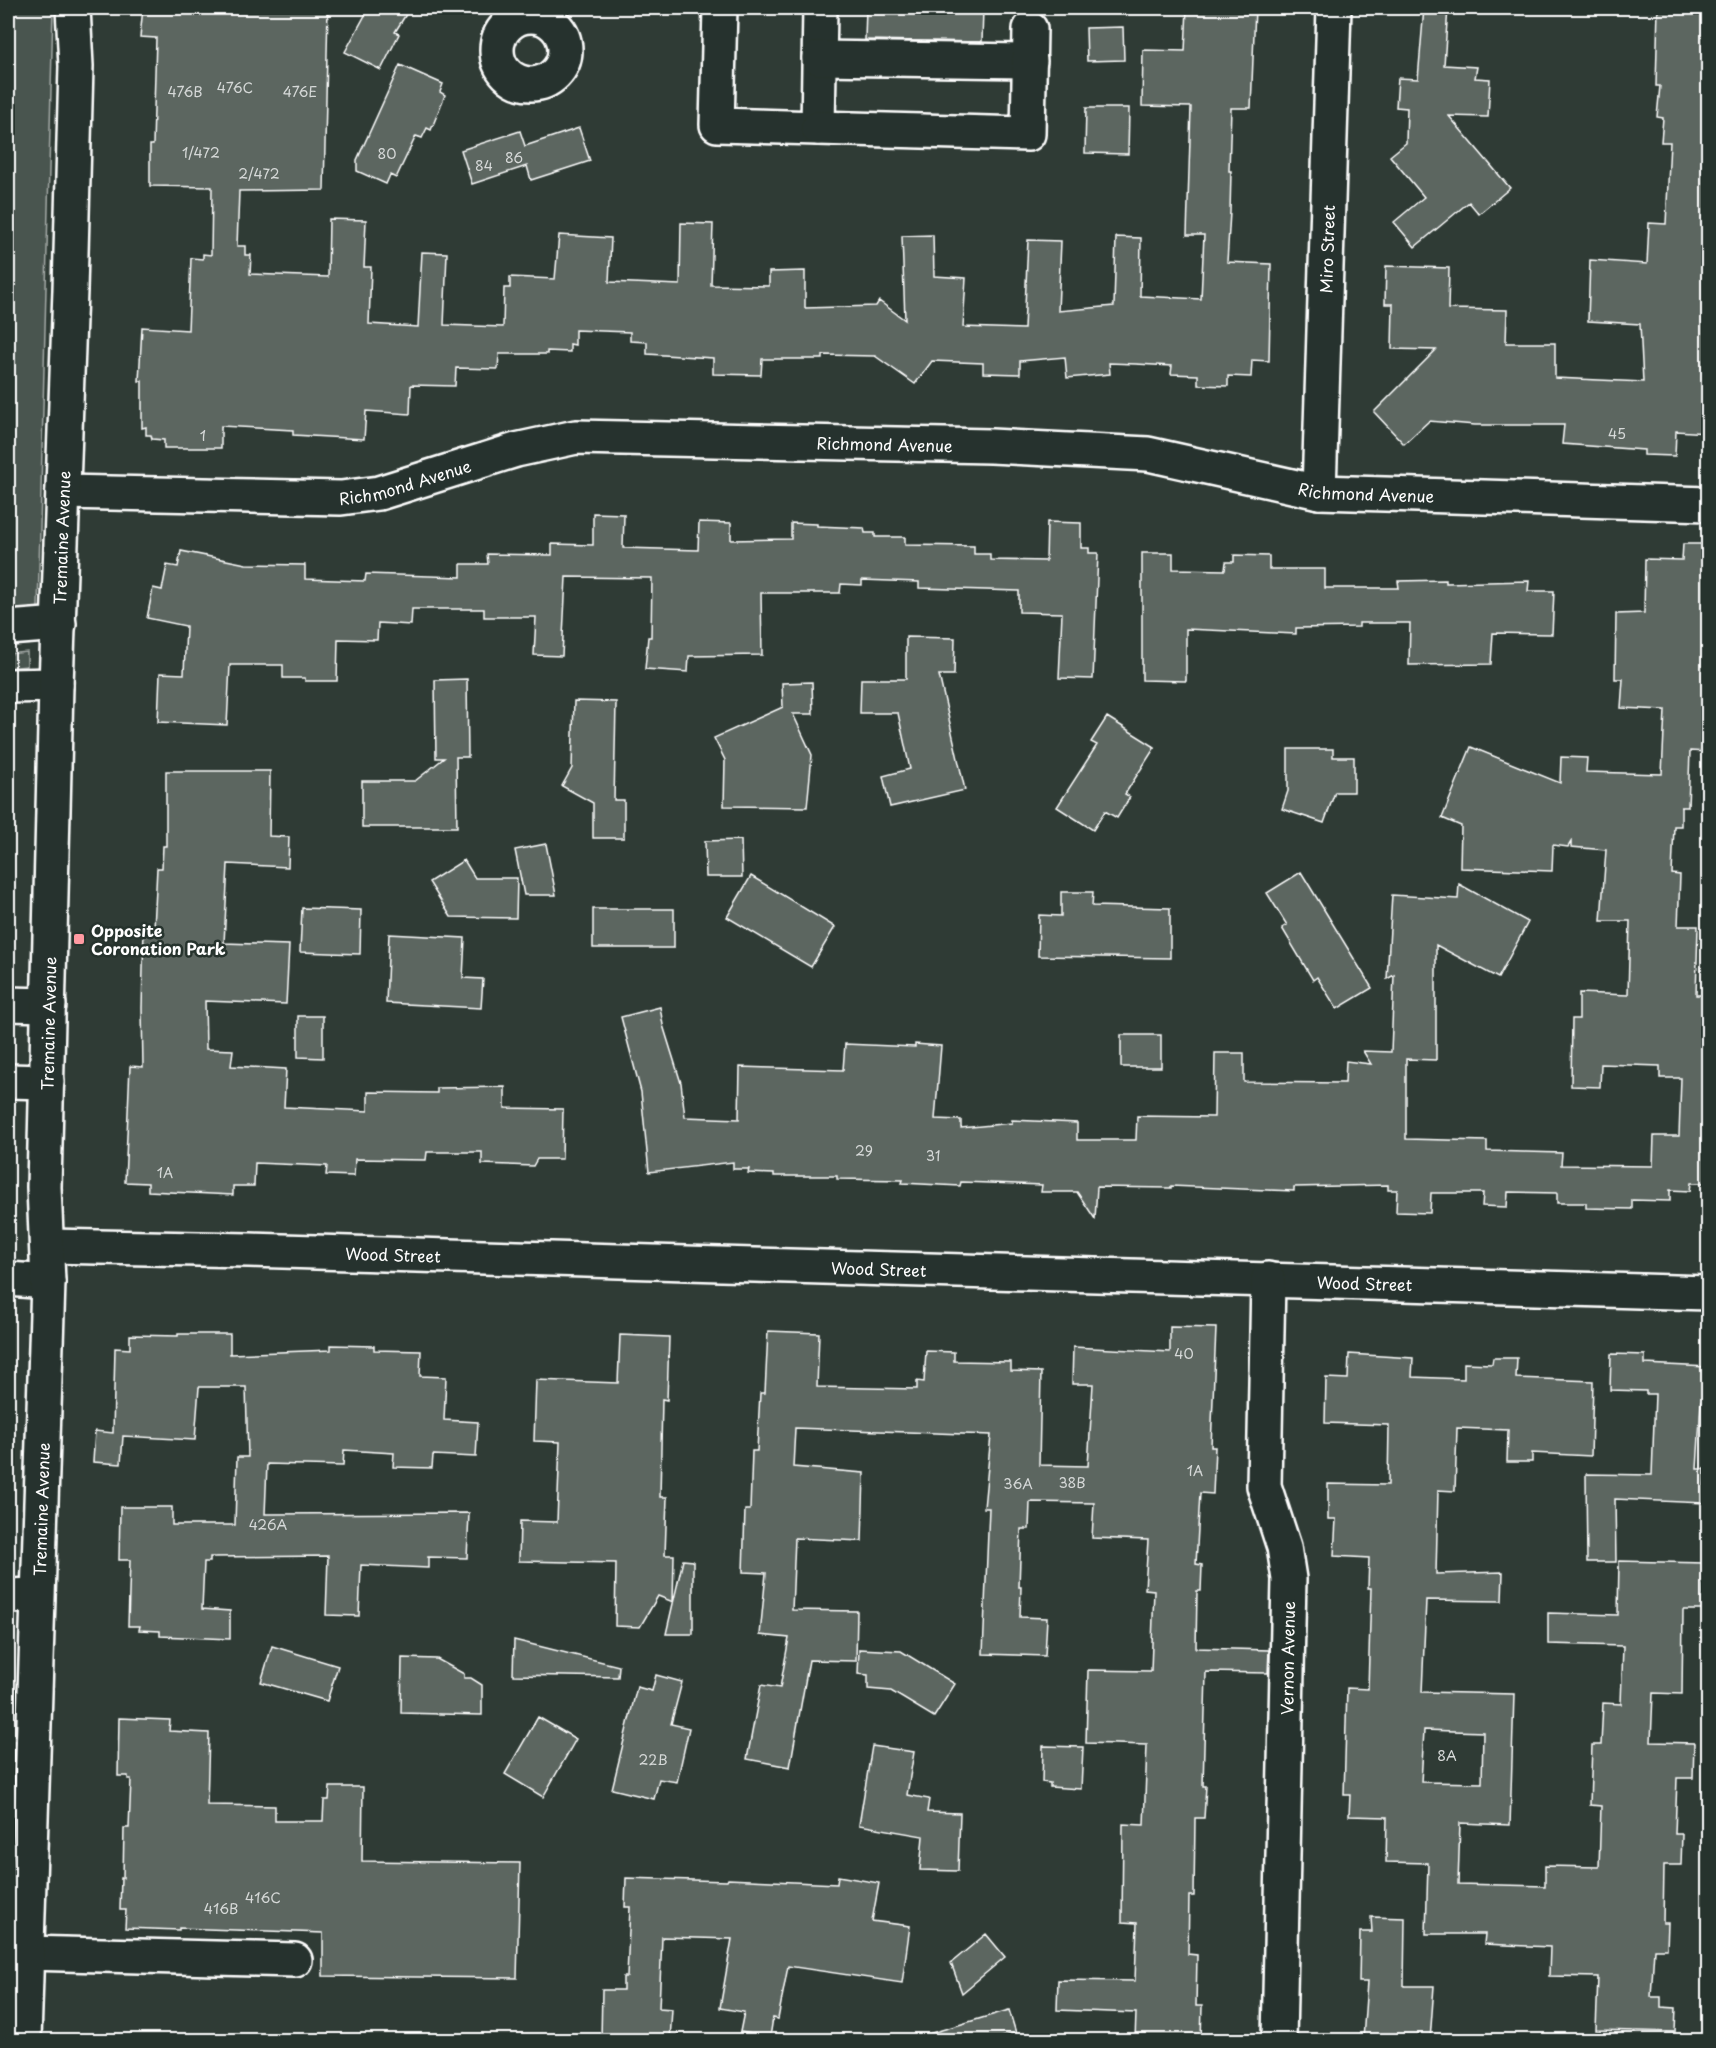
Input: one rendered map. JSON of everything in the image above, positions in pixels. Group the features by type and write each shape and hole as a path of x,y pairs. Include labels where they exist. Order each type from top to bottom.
{"street":[{"name":"Tremaine Avenue","path":"24,2040 26,1953 18,1891 22,1595 48,1282 44,1187 56,685 75,90 73,8"},
{"path":"720,8 717,125 1028,134 1030,29"},
{"path":"818,128 820,8"},
{"name":"Miro Street","path":"1319,492 1334,8"},
{"path":"556,11 552,23 560,32 564,42 563,65 547,81 536,85 514,81 505,74 496,52 497,41 502,31 510,22 520,17 556,11"},
{"path":"819,57 1030,61"},
{"name":"Richmond Avenue","path":"63,492 341,498 379,493 516,450 576,437 992,447 1148,454 1319,492 1708,504"},
{"path":"8,628 58,624"},
{"path":"8,686 56,685"},
{"path":"8,1004 49,1005"},
{"path":"8,1081 47,1083"},
{"name":"Wood Street","path":"48,1246 1708,1293"},
{"path":"8,1279 48,1282"},
{"name":"Vernon Avenue","path":"1268,1280 1264,1486 1284,1547 1289,1579 1279,2040"},
{"path":"26,1953 295,1960"}],"shaded area":[{"path":"8,8 53,8 38,608 8,610"},
{"path":"27,652 27,666 8,668 8,654"}],"building":[{"path":"143,8 328,8 324,190 239,191 237,246 245,246 245,255 251,255 250,274 328,277 329,219 366,220 364,267 371,267 369,324 418,327 422,252 447,253 444,325 503,327 504,288 510,288 510,277 555,279 559,235 611,238 609,282 680,285 681,223 713,224 711,285 769,286 769,272 805,271 805,308 876,306 879,301 905,320 902,236 933,235 934,276 966,278 963,327 1024,329 1028,240 1061,241 1058,311 1114,306 1116,237 1141,238 1140,296 1201,299 1204,235 1187,235 1191,107 1142,106 1143,50 1185,51 1187,8 1255,8 1251,108 1231,108 1227,262 1271,264 1269,361 1252,360 1251,377 1228,376 1228,386 1198,385 1198,375 1171,374 1172,366 1136,364 1109,363 1110,374 1067,378 1065,357 1020,361 1020,374 983,373 983,363 932,361 915,384 875,356 823,355 823,359 762,359 761,375 713,374 713,358 647,354 647,342 630,341 630,332 575,330 575,345 570,344 570,352 499,354 498,369 456,368 455,386 411,385 410,414 366,411 364,439 293,435 293,430 221,426 221,448 164,448 164,440 152,439 151,435 146,435 146,427 142,428 142,381 139,381 142,327 188,330 191,258 203,259 203,254 211,255 212,187 150,186 156,38 140,37"},
{"path":"369,8 410,8 395,32 399,34 381,70 345,52"},
{"path":"866,8 983,8 982,42 865,40"},
{"path":"1424,8 1448,8 1444,65 1477,67 1475,78 1490,79 1488,117 1449,116 1510,188 1479,214 1469,202 1415,247 1394,222 1424,197 1390,156 1406,143 1407,108 1396,107 1398,78 1418,79"},
{"path":"1658,8 1708,8 1708,433 1676,431 1675,456 1644,455 1644,450 1562,444 1564,425 1475,425 1429,421 1404,444 1374,412 1436,350 1392,349 1393,304 1385,304 1386,266 1449,268 1448,309 1507,310 1506,343 1555,343 1555,378 1643,382 1640,324 1588,321 1590,260 1647,264 1649,223 1666,224 1670,142 1661,142 1663,118 1657,117 1660,86 1656,86"},
{"path":"1123,27 1124,60 1087,61 1086,28"},
{"path":"400,65 443,84 440,92 445,95 431,130 427,128 422,138 416,136 396,178 390,175 386,184 357,171 357,160"},
{"path":"1086,108 1129,108 1128,154 1085,153"},
{"path":"579,128 590,161 531,180 527,166 472,184 461,150 520,131 525,146"},
{"path":"593,513 624,514 623,548 698,550 699,522 731,523 731,540 791,539 791,523 864,528 865,533 875,533 875,537 905,537 905,545 974,546 974,554 990,554 990,560 1046,561 1047,522 1081,523 1081,548 1089,548 1089,553 1098,553 1093,679 1059,678 1062,613 1019,612 1019,591 919,588 919,582 862,580 862,585 841,584 840,593 761,593 762,655 689,656 688,672 645,669 648,637 651,637 652,578 566,577 562,656 534,655 536,617 484,617 484,609 412,609 411,625 378,623 377,640 338,639 337,681 283,678 283,665 230,665 227,725 158,722 160,673 184,674 186,626 147,618 153,588 162,590 167,565 178,567 181,551 246,564 305,565 305,579 365,581 366,574 461,577 461,564 488,564 487,554 552,555 552,544 593,545"},
{"path":"1683,544 1708,544 1708,752 1690,751 1688,807 1681,807 1681,826 1674,826 1672,874 1680,875 1678,926 1698,926 1696,995 1704,995 1704,1051 1708,1051 1708,1183 1691,1183 1690,1191 1670,1190 1670,1201 1632,1200 1632,1209 1586,1208 1586,1203 1557,1203 1557,1193 1508,1192 1507,1207 1482,1206 1483,1193 1431,1193 1430,1213 1396,1212 1397,1190 1388,1190 1388,1185 1294,1187 1294,1191 1171,1186 1171,1188 1097,1187 1095,1219 1077,1192 1041,1192 1042,1185 961,1182 960,1186 902,1183 903,1180 837,1179 837,1176 774,1176 774,1174 748,1173 749,1169 733,1169 733,1162 649,1172 641,1092 621,1017 660,1007 663,1025 681,1083 685,1117 739,1119 740,1067 843,1070 845,1044 915,1047 915,1044 941,1046 935,1119 961,1120 961,1128 1012,1123 1012,1120 1077,1123 1077,1140 1136,1140 1137,1116 1214,1117 1215,1053 1244,1053 1244,1082 1345,1083 1346,1061 1371,1064 1363,1051 1391,1052 1394,975 1387,979 1392,895 1458,899 1459,884 1528,922 1498,978 1436,945 1436,1060 1406,1059 1406,1139 1487,1141 1487,1151 1562,1153 1561,1165 1653,1166 1654,1136 1679,1136 1681,1078 1660,1078 1660,1066 1601,1064 1600,1087 1571,1086 1572,1019 1579,1019 1579,993 1628,995 1630,921 1601,921 1606,850 1571,847 1571,842 1568,847 1553,845 1552,871 1460,868 1461,826 1442,818 1471,747 1560,783 1561,757 1587,758 1586,772 1662,774 1665,710 1621,708 1623,679 1615,679 1616,614 1644,613 1645,559 1682,560"},
{"path":"1142,553 1173,553 1173,569 1225,570 1226,562 1234,562 1234,555 1269,556 1269,569 1325,569 1325,588 1399,588 1398,581 1446,580 1446,583 1529,581 1528,591 1554,591 1552,634 1493,633 1491,664 1409,665 1410,623 1359,623 1359,627 1296,628 1296,634 1186,629 1186,681 1142,680"},
{"path":"906,637 955,638 954,675 939,675 965,790 890,807 883,776 910,769 898,713 860,713 861,679 906,679"},
{"path":"467,679 468,757 456,757 457,827 362,827 362,781 415,781 444,758 436,758 435,680"},
{"path":"812,682 813,714 793,714 812,755 807,807 724,806 725,760 714,738 783,707 782,683"},
{"path":"574,701 616,702 614,800 624,800 624,838 593,838 593,803 562,786 572,768"},
{"path":"1107,717 1155,747 1125,794 1130,797 1117,818 1105,811 1093,830 1057,807 1097,745 1091,742"},
{"path":"1288,749 1333,749 1333,757 1354,757 1354,792 1335,792 1324,823 1282,809 1288,791"},
{"path":"166,771 270,771 269,836 289,837 288,867 228,864 224,943 289,945 286,1004 205,1001 206,1049 233,1050 231,1066 286,1069 284,1107 368,1111 368,1092 437,1093 437,1088 505,1087 505,1108 563,1109 562,1159 537,1159 533,1166 482,1164 482,1152 427,1152 426,1160 355,1159 354,1176 326,1175 327,1166 255,1163 254,1186 233,1186 233,1195 148,1191 148,1183 125,1182 130,1066 143,1067 144,929 154,929 157,868 162,868 163,846 166,846"},
{"path":"741,840 742,877 706,877 705,841"},
{"path":"546,844 556,895 524,895 515,850"},
{"path":"464,860 475,878 517,878 516,918 451,917 429,882"},
{"path":"1301,872 1372,988 1337,1009 1317,977 1313,980 1282,928 1287,925 1267,893"},
{"path":"751,876 835,927 811,967 727,917"},
{"path":"1061,892 1093,892 1092,906 1170,908 1170,958 1038,956 1039,915 1061,916"},
{"path":"302,908 361,910 360,954 300,952"},
{"path":"593,909 674,909 674,948 593,948"},
{"path":"389,934 465,938 463,978 483,979 481,1008 386,1003"},
{"path":"298,1016 323,1016 323,1058 298,1057"},
{"path":"1121,1035 1161,1035 1161,1067 1121,1067"},
{"path":"1170,1327 1216,1328 1211,1447 1215,1447 1213,1494 1200,1493 1196,1564 1202,1565 1201,1591 1197,1591 1196,1648 1269,1650 1268,1673 1206,1672 1204,1818 1195,1818 1194,1896 1189,1896 1188,1954 1197,1955 1196,2006 1202,2006 1201,2040 1135,2040 1136,2013 1057,2010 1058,1980 1135,1981 1137,1923 1122,1922 1123,1824 1144,1825 1147,1745 1086,1743 1088,1670 1151,1671 1154,1590 1145,1589 1148,1540 1092,1538 1094,1503 1030,1502 1029,1529 1021,1529 1020,1617 1047,1618 1045,1656 983,1654 989,1508 984,1508 991,1435 795,1428 793,1467 864,1473 862,1541 795,1538 792,1610 857,1611 856,1661 809,1660 790,1767 747,1759 761,1685 780,1688 789,1638 760,1635 766,1573 743,1572 745,1510 750,1510 752,1451 757,1451 760,1393 765,1393 768,1331 819,1333 817,1387 917,1389 917,1381 924,1382 926,1351 954,1352 954,1361 1011,1362 1011,1371 1041,1372 1039,1465 1088,1466 1093,1384 1072,1384 1073,1347 1170,1352"},
{"path":"178,1334 230,1334 230,1354 331,1350 331,1345 374,1346 374,1350 421,1351 420,1376 446,1377 444,1420 478,1422 476,1457 433,1455 432,1468 393,1467 394,1453 344,1450 343,1466 267,1464 265,1514 469,1513 467,1558 428,1557 428,1568 361,1565 359,1616 326,1615 328,1556 210,1557 210,1562 204,1562 202,1609 230,1611 230,1639 160,1636 160,1631 139,1630 140,1626 128,1626 130,1560 119,1560 120,1507 172,1507 172,1525 235,1525 237,1457 248,1457 246,1387 199,1387 195,1440 123,1436 121,1464 93,1462 95,1431 113,1433 115,1348 130,1349 130,1335 178,1336"},
{"path":"620,1335 669,1337 667,1400 662,1399 660,1497 667,1497 665,1555 674,1555 673,1602 658,1596 640,1627 615,1626 616,1563 519,1561 520,1521 557,1522 560,1442 534,1441 536,1380 618,1383"},
{"path":"1349,1354 1413,1358 1412,1377 1464,1379 1464,1363 1492,1364 1493,1358 1517,1358 1516,1378 1593,1381 1591,1456 1532,1453 1532,1462 1507,1462 1508,1430 1457,1428 1455,1491 1438,1490 1436,1574 1503,1572 1502,1601 1426,1600 1422,1692 1514,1694 1510,1825 1460,1823 1458,1884 1545,1886 1545,1866 1599,1867 1601,1806 1590,1805 1592,1745 1601,1745 1603,1703 1621,1704 1623,1646 1548,1644 1548,1613 1618,1615 1619,1561 1704,1563 1703,1610 1683,1610 1682,1694 1653,1693 1651,1742 1694,1743 1693,1778 1677,1778 1675,1834 1682,1834 1681,1865 1664,1865 1663,1923 1668,1923 1667,1949 1654,1949 1651,1997 1661,1997 1661,2007 1676,2008 1675,2032 1596,2030 1598,1977 1549,1976 1550,1947 1484,1944 1485,1934 1426,1934 1428,1863 1386,1862 1387,1817 1349,1816 1350,1795 1344,1795 1347,1688 1368,1689 1371,1588 1368,1588 1369,1558 1334,1556 1336,1519 1328,1519 1328,1484 1388,1485 1389,1425 1325,1423 1326,1378 1348,1379","holes":["1424,1730 1483,1732 1482,1783 1421,1782"]},
{"path":"1611,1354 1645,1355 1645,1364 1708,1367 1708,1403 1701,1402 1697,1469 1705,1469 1704,1503 1615,1499 1616,1562 1587,1562 1586,1474 1652,1475 1655,1394 1646,1394 1646,1391 1610,1390"},
{"path":"683,1560 693,1561 693,1634 666,1634"},
{"path":"514,1640 619,1666 618,1677 513,1675"},
{"path":"272,1646 338,1666 327,1701 261,1682"},
{"path":"859,1649 901,1651 955,1684 934,1717 891,1691 868,1689 868,1675 858,1674"},
{"path":"402,1658 437,1659 464,1674 464,1678 471,1678 482,1685 482,1715 401,1713"},
{"path":"656,1675 682,1682 671,1724 689,1728 677,1782 659,1779 654,1799 612,1789 637,1687 652,1691"},
{"path":"538,1717 576,1739 543,1797 505,1774"},
{"path":"119,1718 170,1720 169,1731 209,1733 207,1805 275,1806 275,1821 323,1821 324,1800 329,1800 330,1787 363,1787 362,1861 520,1863 517,1978 323,1976 323,1933 125,1928 126,1910 120,1910 121,1878 123,1878 124,1828 129,1828 131,1779 128,1779 128,1776 118,1776"},
{"path":"872,1746 914,1752 907,1795 929,1799 927,1812 960,1813 958,1871 920,1870 923,1836 859,1825"},
{"path":"1043,1746 1083,1747 1081,1789 1050,1787 1050,1783 1042,1782"},
{"path":"838,1876 879,1883 872,1921 910,1926 902,1983 788,1966 778,2019 773,2018 770,2037 740,2032 744,2012 720,2008 732,1939 662,1937 659,2008 672,2009 670,2040 601,2040 602,1990 623,1990 623,1977 627,1977 630,1907 625,1907 626,1878 727,1881 728,1879 837,1884"},
{"path":"1371,1917 1405,1918 1404,1986 1434,1986 1430,2040 1363,2040 1367,1982 1359,1982 1360,1932 1372,1932"},
{"path":"986,1934 1005,1957 962,1993 951,1963"},
{"path":"1009,2010 1016,2033 993,2040 929,2040 928,2034"}],"place":[{"name":"Opposite Coronation Park","path":"79,939"}]}
